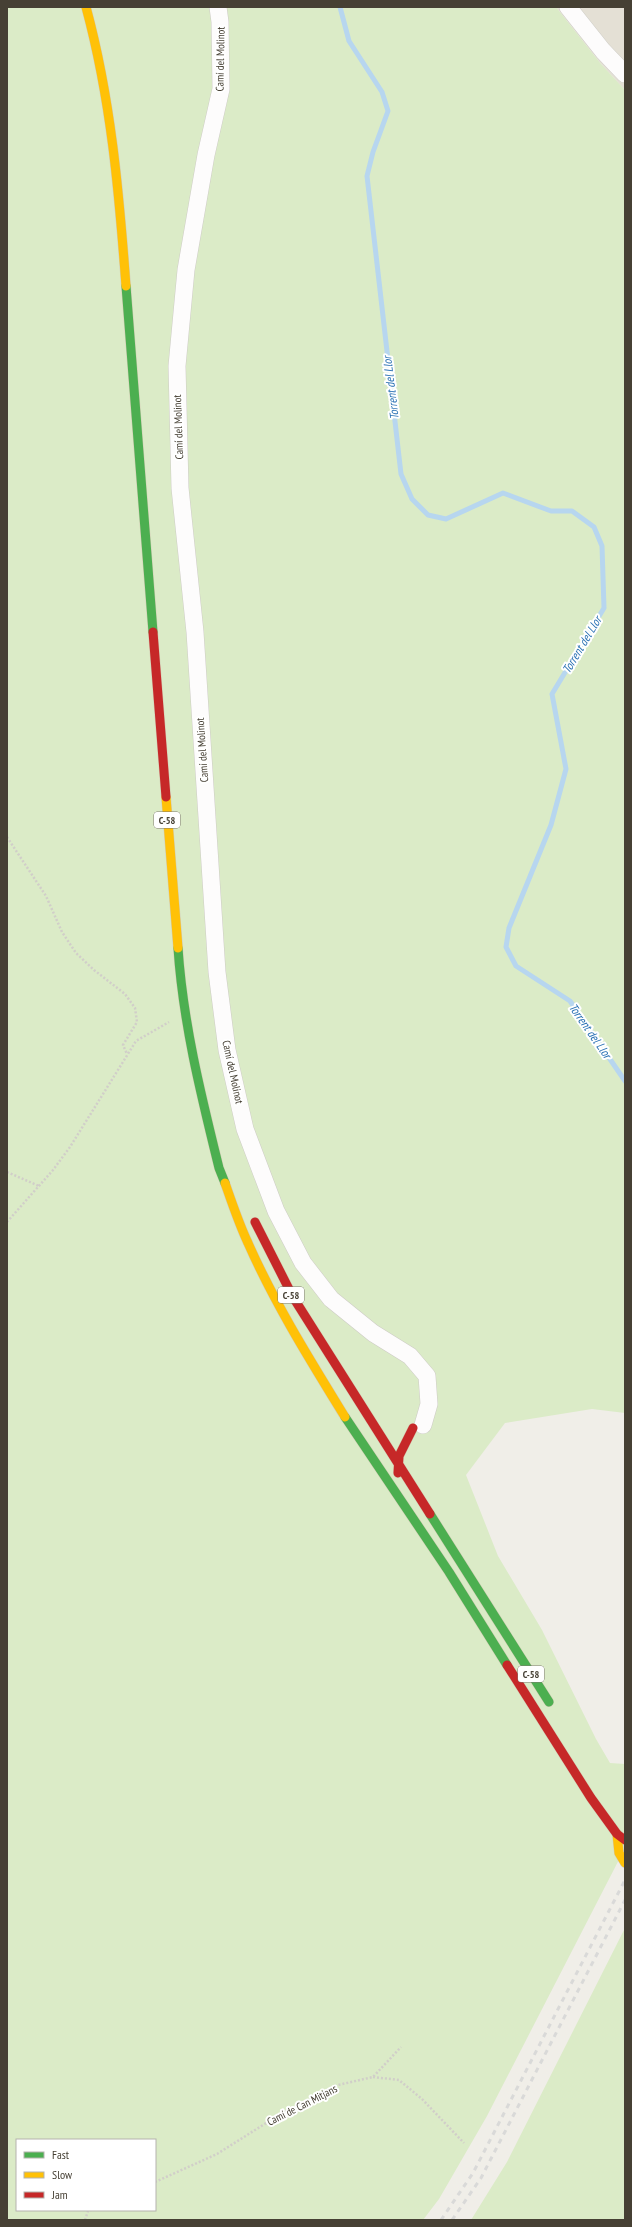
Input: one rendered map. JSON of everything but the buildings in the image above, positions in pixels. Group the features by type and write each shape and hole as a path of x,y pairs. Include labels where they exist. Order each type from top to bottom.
{"main road":[{"name":"C-58","path":"86,7 104,74 118,177 176,931 186,1017 206,1120 219,1168 239,1222 260,1269 302,1348 449,1572 591,1798 617,1834 625,1840"},
{"name":"C-58","path":"249,1211 293,1297 341,1376 553,1709"},
{"path":"341,1376 354,1387 383,1424 387,1426"},
{"path":"403,1430 418,1427"},
{"path":"414,1450 418,1427"},
{"path":"418,1427 402,1447 397,1464 400,1482 437,1543 449,1572"},
{"path":"412,1468 417,1494"},
{"path":"591,1798 592,1785"},
{"path":"617,1834 619,1853 625,1864"}],"street":[{"name":"Camí del Molinot","path":"218,7 220,22 221,89 206,155 186,270 177,366 180,488 195,632 217,972 228,1050 245,1130 276,1211 300,1256 331,1299 373,1333 410,1356 427,1376 429,1404 418,1427"},
{"path":"568,7 603,51 625,74"}],"path":[{"path":"7,837 46,896 62,932 76,953 94,970 125,994 135,1008 138,1022 123,1045 127,1054"},
{"path":"7,1222 70,1148 127,1054 136,1042 168,1023 186,1017"},
{"path":"7,1172 39,1186"},
{"path":"373,2077 401,2047"},
{"path":"373,2077 399,2080 422,2099 464,2143"},
{"name":"Camí de Can Mitjans","path":"156,2182 217,2154 282,2113 338,2085 373,2077"}],"shaded area":[{"path":"556,7 625,7 625,90 601,64"}],"green space":[{"path":"7,7 556,7 601,64 625,90 625,1413 592,1409 505,1423 466,1475 498,1556 542,1630 596,1739 610,1763 625,1764 625,1848 487,2116 439,2199 423,2220 7,2220"},
{"path":"625,1928 625,2220 471,2220 507,2162"}],"waterway":[{"name":"Torrent del Llor","path":"340,7 349,41 382,92 388,111 373,152 367,176 401,474 412,499 428,515 446,519 503,493 551,511 572,511 594,527 602,546 604,608 552,694 566,769 551,825 509,928 506,947 516,966 570,1001 625,1081"}],"railway":[{"path":"441,2220 473,2173 625,1880"},
{"path":"452,2220 481,2178 625,1900"}],"traffic: fast":[{"path":"126,286 153,632"},
{"path":"178,948 180,976 188,1031 219,1168 225,1183"},
{"path":"345,1417 449,1572 507,1665"},
{"path":"430,1514 549,1702"}],"traffic: slow":[{"path":"86,7 95,42 108,111 117,181 126,286"},
{"path":"166,797 178,948"},
{"path":"225,1183 258,1266 294,1332 345,1417"},
{"path":"617,1834 619,1853 625,1863"}],"traffic: jam":[{"path":"153,632 166,797"},
{"path":"255,1222 293,1297 430,1514"},
{"path":"398,1473 399,1456 413,1428"},
{"path":"507,1665 591,1798 617,1834 625,1840"}]}
